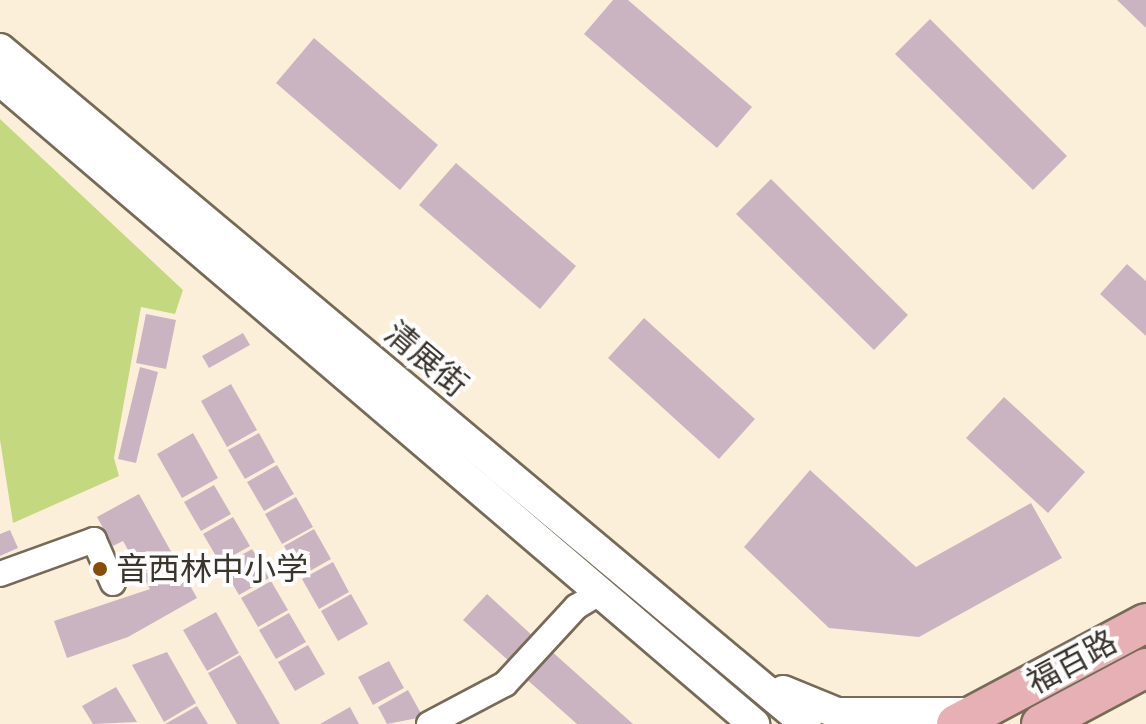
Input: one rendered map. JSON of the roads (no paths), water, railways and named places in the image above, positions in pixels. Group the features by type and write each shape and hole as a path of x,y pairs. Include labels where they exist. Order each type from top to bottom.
{"main road":[{"name":"福百路","path":"966,718 1146,623"},
{"name":"福百路","path":"1041,724 1146,668"}],"street":[{"name":"清展街","path":"0,49 742,667 806,724"},
{"name":"清展街","path":"0,80 603,591 754,724"},
{"path":"0,574 94,540 113,583"},
{"path":"429,724 505,684 576,607 603,591"},
{"path":"742,667 837,713 966,718"},
{"path":"714,689 732,724"}],"place":[{"name":"音西林中小学","path":"100,569"}]}
